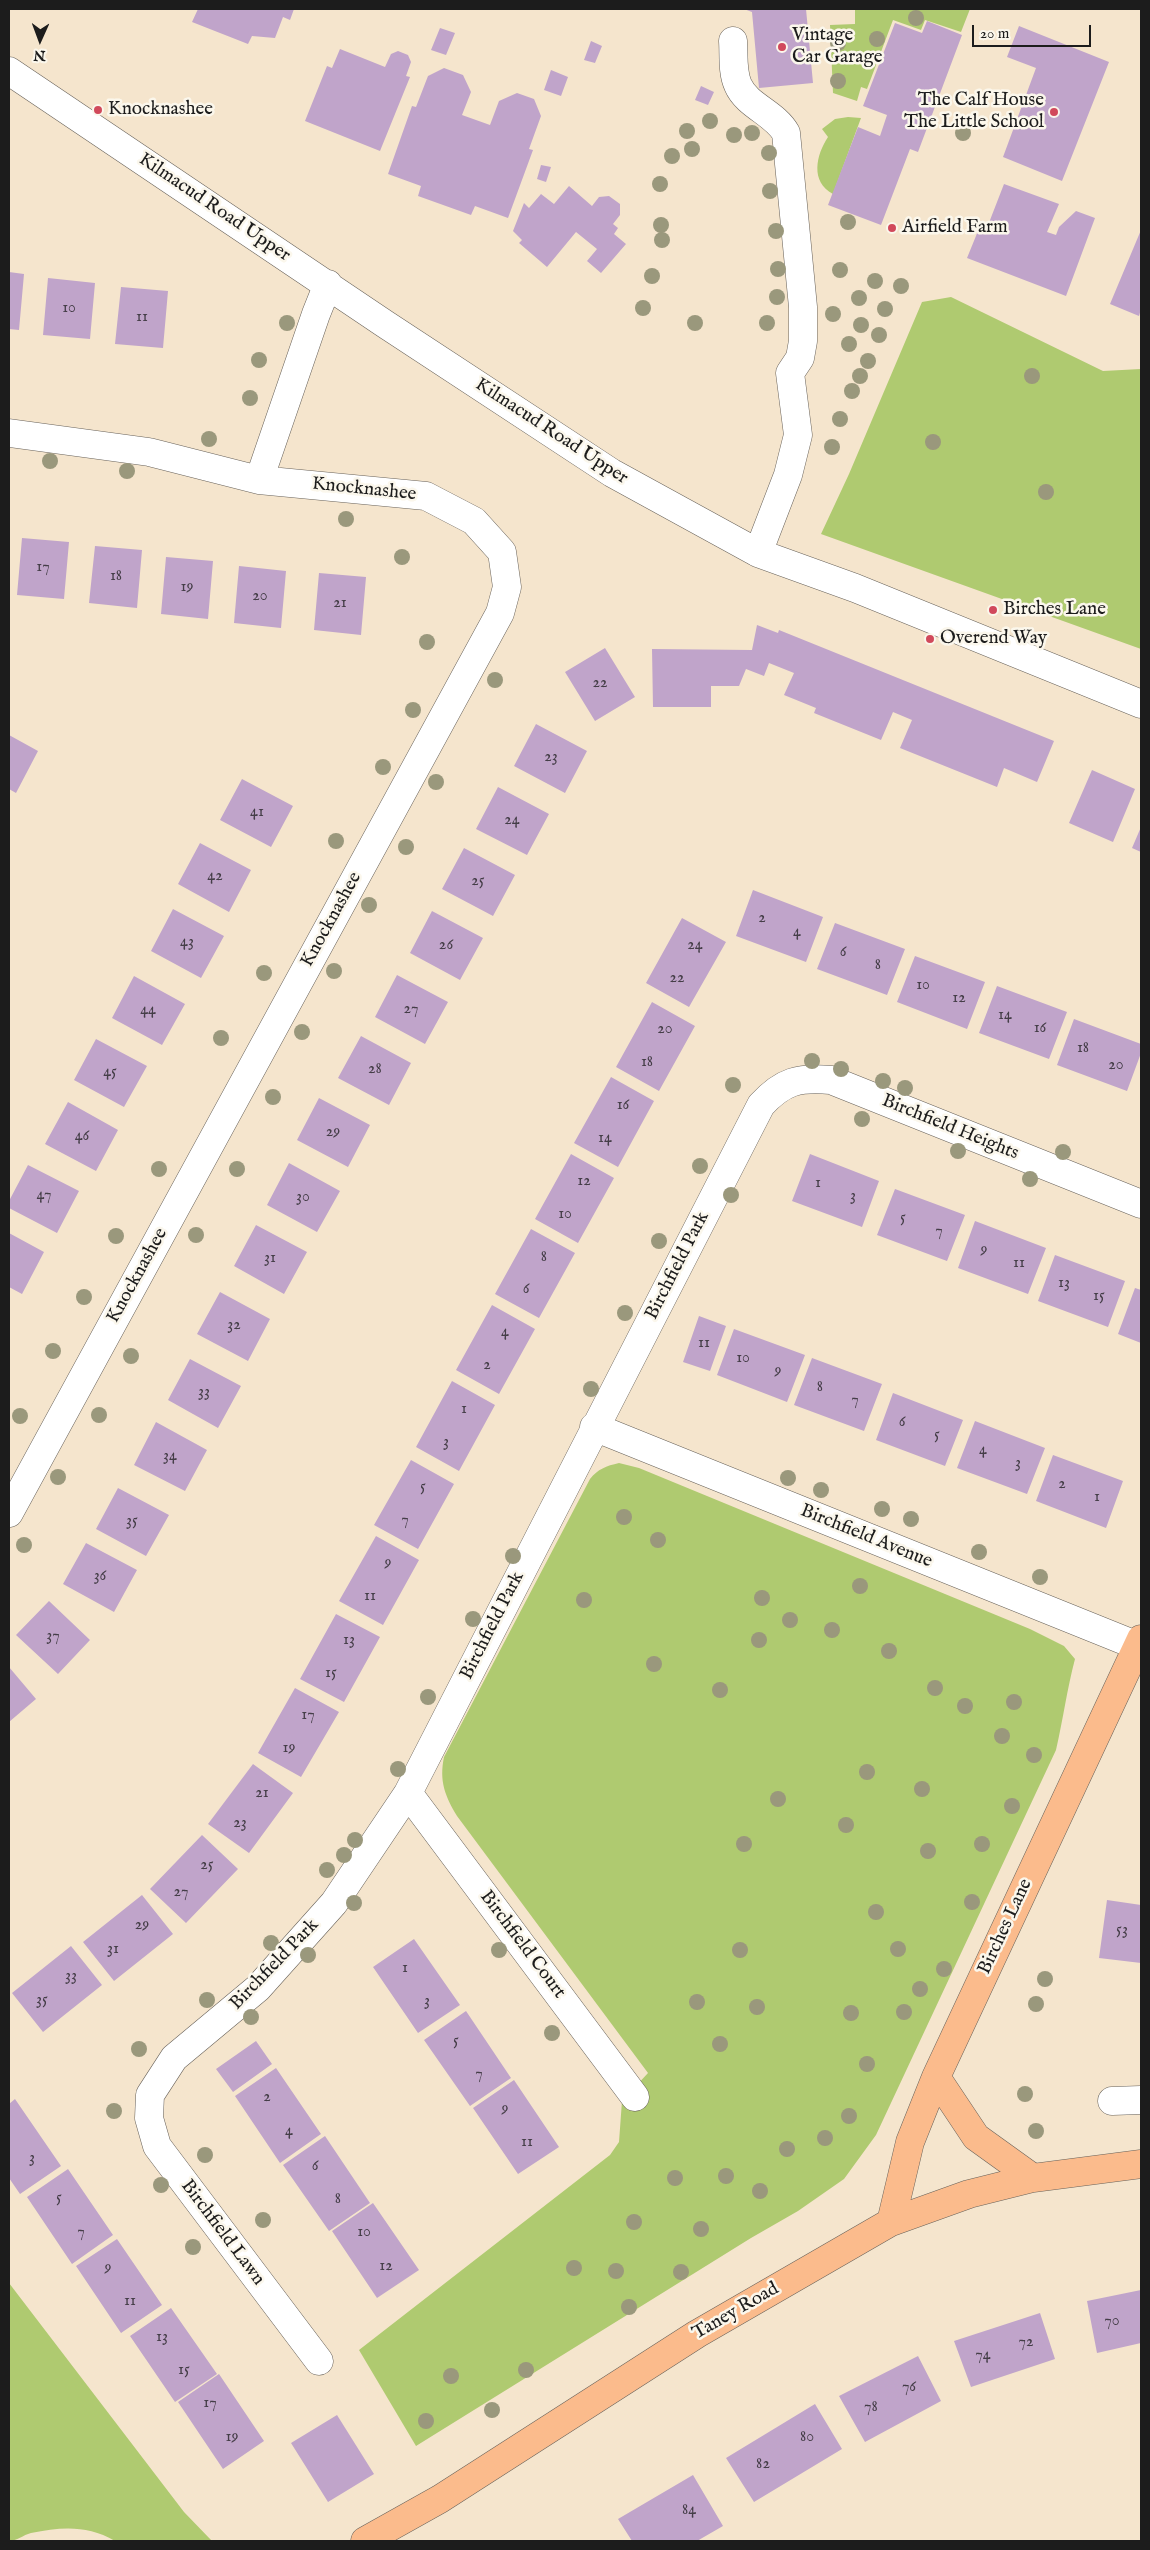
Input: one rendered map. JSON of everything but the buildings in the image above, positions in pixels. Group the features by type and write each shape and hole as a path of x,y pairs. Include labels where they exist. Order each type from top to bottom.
{"main road":[{"name":"Birches Lane","path":"891,2222 910,2142 936,2077 1101,1721 1140,1642"},
{"path":"936,2077 976,2137 1033,2178"},
{"name":"Taney Road","path":"365,2541 440,2499 697,2334 891,2222 969,2194 1033,2178 1141,2164"}],"street":[{"path":"733,41 738,86 743,94 782,125 786,133 803,308 803,341 800,358 790,373 798,435 788,474 758,553"},
{"name":"Kilmacud Road Upper","path":"9,71 612,473 758,553 856,588 1141,704"},
{"path":"259,480 328,284"},
{"name":"Knocknashee","path":"9,433 149,452 259,480 426,496 474,521 502,552 507,588 500,613 9,1513"},
{"name":"Birchfield Heights","path":"762,1105 776,1089 795,1081 810,1078 831,1080 1141,1204"},
{"name":"Birchfield Park","path":"150,2095 174,2058 258,1988 334,1903 408,1793 594,1427 762,1105"},
{"name":"Birchfield Avenue","path":"594,1427 1140,1642"},
{"name":"Birchfield Court","path":"408,1793 635,2097"},
{"name":"Birchfield Lawn","path":"150,2095 149,2118 157,2146 319,2361"},
{"path":"1112,2101 1141,2100"}],"green space":[{"path":"855,9 970,9 961,32 925,20 921,30 893,20 867,89 861,87 857,101 833,93 830,25 855,24"},
{"path":"861,118 833,194 821,183 818,175 817,168 820,152 828,137 822,129 835,119"},
{"path":"951,297 1103,371 1141,369 1141,649 821,534 849,474 922,302"},
{"path":"619,1463 639,1468 1030,1629 1064,1646 1075,1659 1056,1750 876,2135 844,2179 798,2211 751,2238 416,2446 359,2350 610,2155 619,2142 622,2101 648,2073 457,1816 446,1795 442,1774 444,1757 590,1479 603,1468"},
{"path":"9,2283 184,2512 212,2541 115,2541 84,2530 53,2529 31,2533 9,2541"}],"place":[{"name":"Vintage Car Garage","path":"782,47"},
{"name":"Knocknashee","path":"98,110"},
{"name":"The Calf House The Little School","path":"1054,112"},
{"name":"Airfield Farm","path":"892,228"},
{"name":"Birches Lane","path":"993,610"},
{"name":"Overend Way","path":"930,639"}]}
